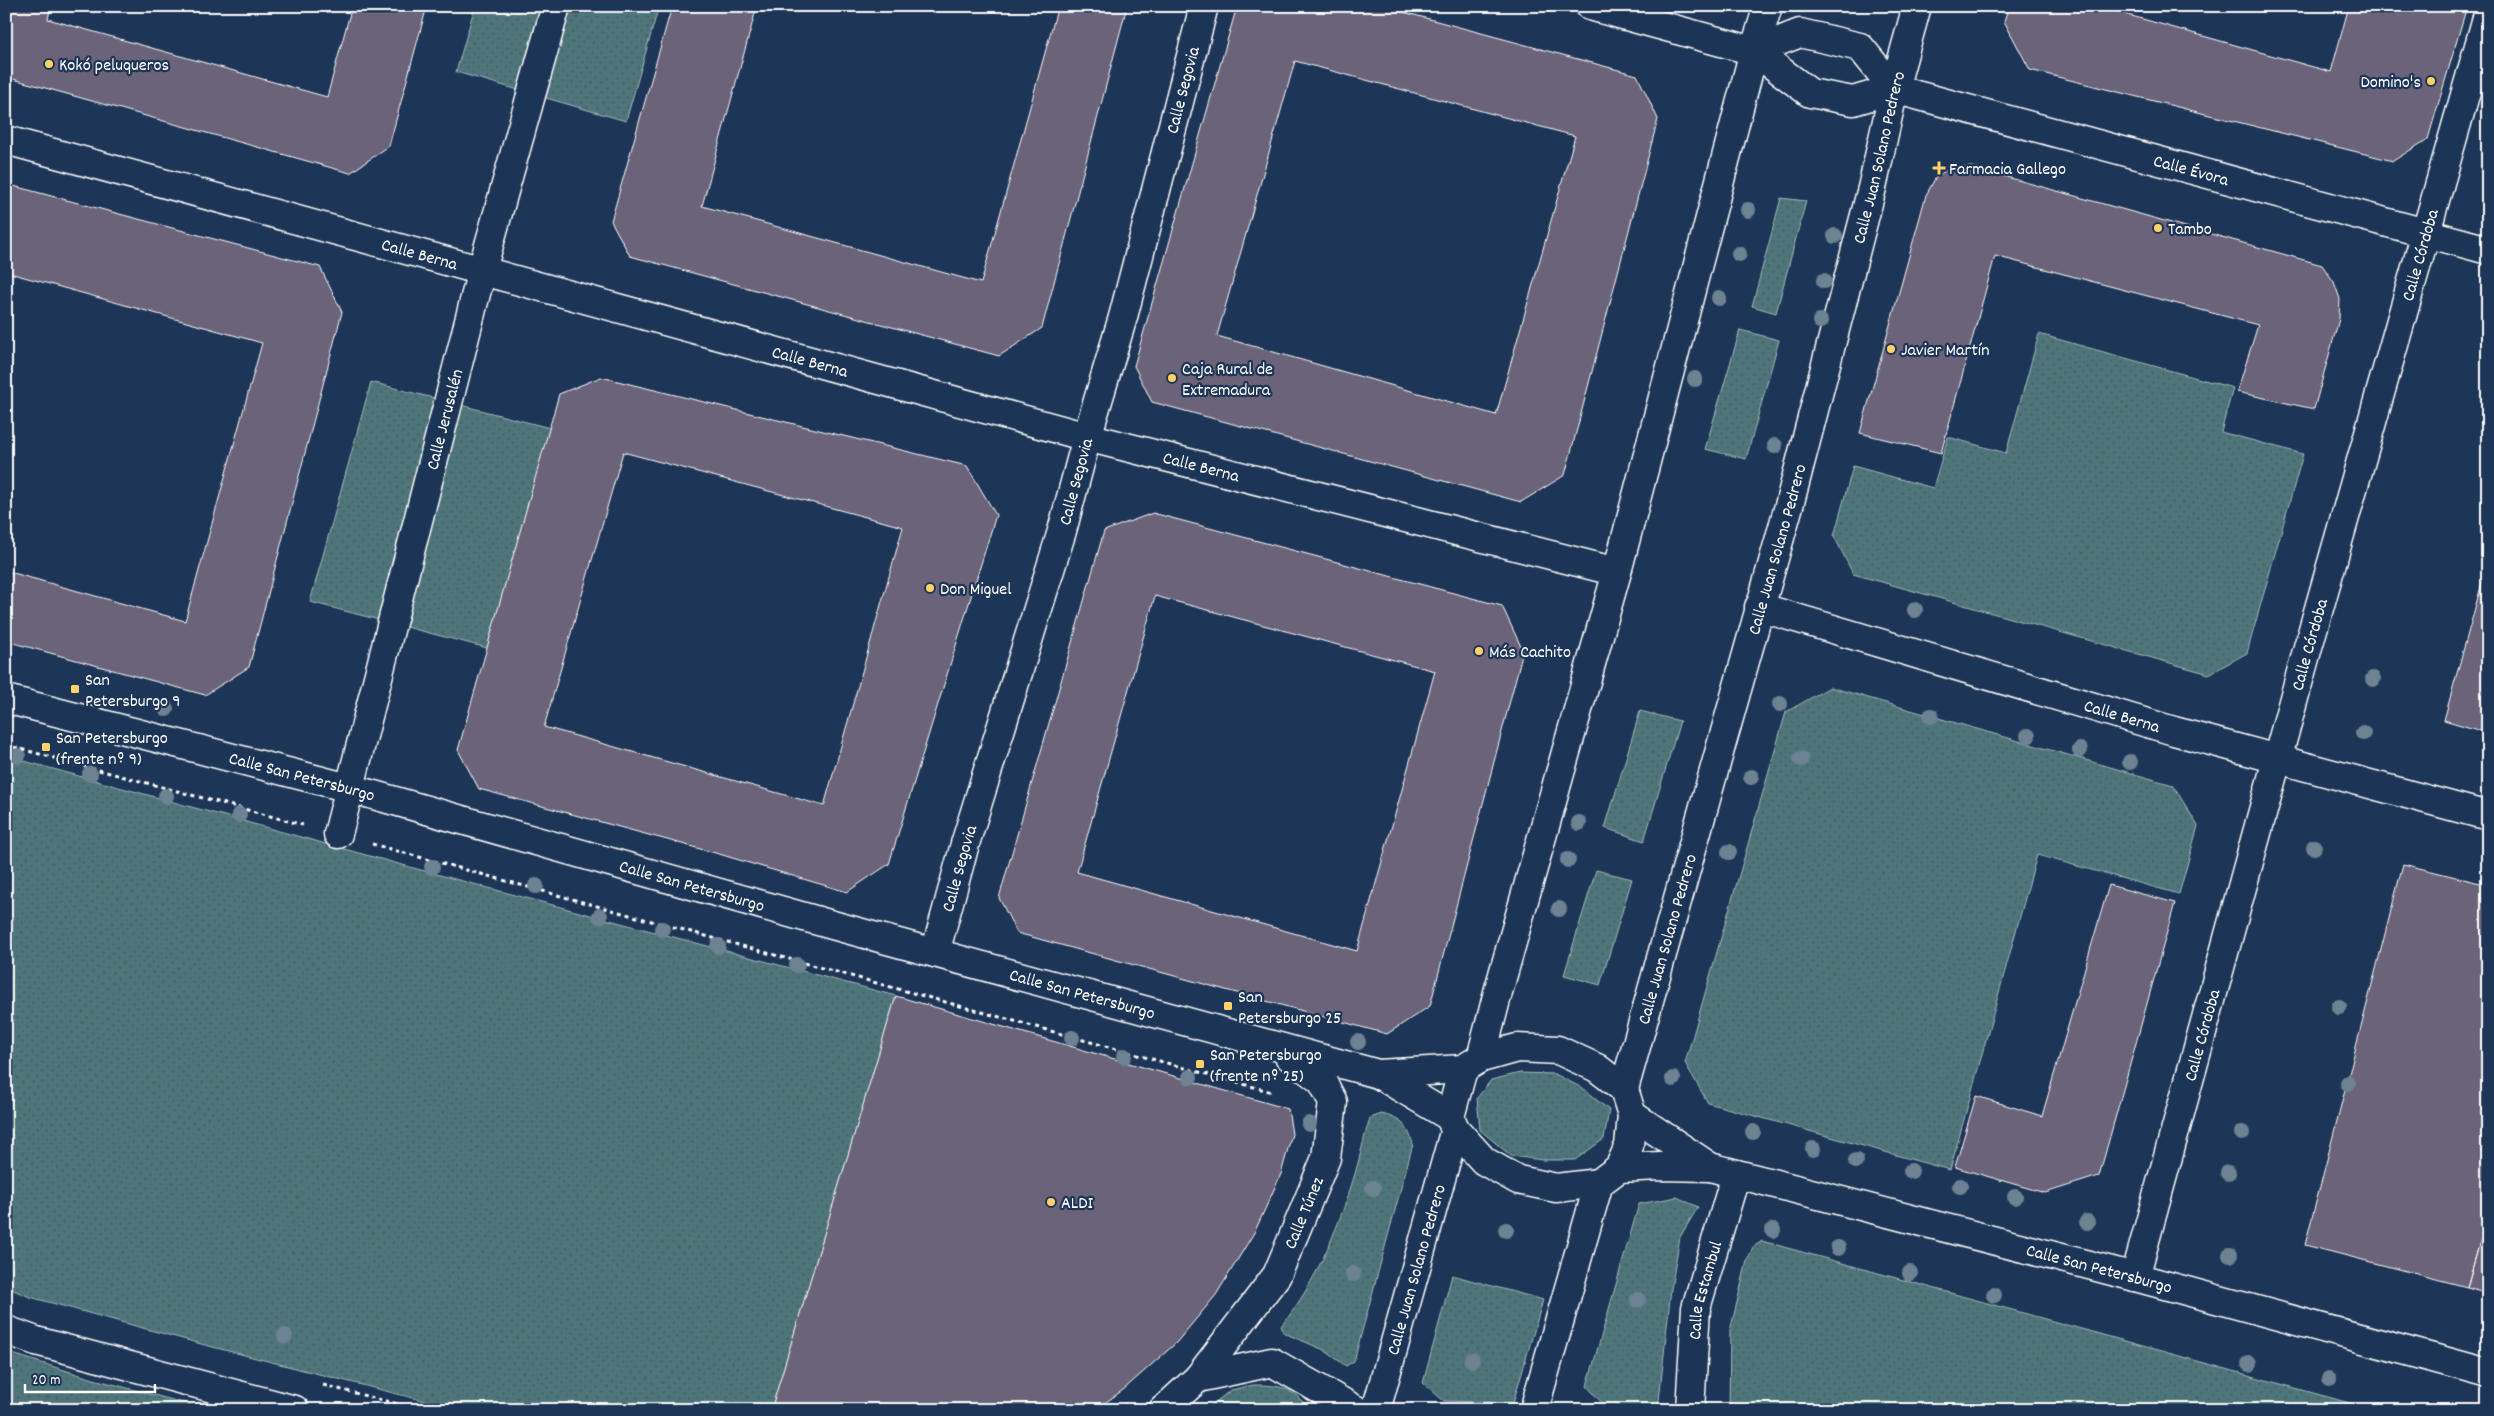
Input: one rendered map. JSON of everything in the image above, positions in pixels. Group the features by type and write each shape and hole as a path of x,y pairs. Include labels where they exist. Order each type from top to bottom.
{"street":[{"name":"Calle Jerusalén","path":"338,834 482,270 556,6"},
{"name":"Calle Segovia","path":"935,953 965,844 1062,531 1122,317 1204,6"},
{"path":"1590,6 1754,51 1810,93 1853,101 1894,89 1860,47 1800,33 1754,51"},
{"path":"1609,1176 1556,1188 1518,1180 1484,1161 1453,1123 1500,983 1617,572 1754,51 1768,6"},
{"name":"Calle Juan Solano Pedrero","path":"1624,1089 1790,502 1872,188 1894,89 1917,6"},
{"name":"Calle Córdoba","path":"2135,1277 2277,759 2488,14"},
{"name":"Calle Évora","path":"1894,89 2488,250"},
{"name":"Calle Berna","path":"6,140 1087,437 1617,572"},
{"name":"Calle Berna","path":"1759,607 2174,731 2488,816"},
{"name":"Calle San Petersburgo","path":"6,699 349,788 935,953 1378,1074 1453,1123"},
{"name":"Calle Túnez","path":"1163,1410 1198,1378 1277,1274 1326,1158 1333,1102 1322,1080 1276,1047"},
{"path":"1472,1064 1517,1048 1558,1050 1597,1068 1624,1089 1632,1115 1629,1146 1609,1176 1534,1410"},
{"name":"Calle San Petersburgo","path":"1378,1074 1472,1064"},
{"name":"Calle San Petersburgo","path":"1632,1115 1710,1167"},
{"name":"Calle Juan Solano Pedrero","path":"1376,1410 1453,1123"},
{"name":"Calle San Petersburgo","path":"1609,1176 1660,1166 1710,1167 2135,1277 2488,1373"},
{"name":"Calle Estambul","path":"1690,1410 1696,1308 1736,1174"},
{"path":"6,1330 46,1344 295,1410"},
{"path":"1198,1378 1272,1362 1356,1410"}],"path":[{"path":"6,745 338,834 1277,1093"},
{"path":"1119,1410 1133,1399"}],"green space":[{"path":"475,6 659,6 626,121 456,72"},
{"path":"1781,198 1806,201 1776,313 1752,306"},
{"path":"1740,330 1779,340 1746,459 1705,449"},
{"path":"2039,334 2233,388 2221,432 2303,454 2247,653 2209,674 1853,574 1834,536 1853,466 1933,488 1948,437 2006,453"},
{"path":"371,382 550,428 487,648 310,602"},
{"path":"1830,687 2173,785 2198,826 2179,894 2037,855 1950,1170 1708,1103 1685,1063 1786,712"},
{"path":"1640,711 1680,721 1644,841 1605,828"},
{"path":"6,756 417,869 896,996 771,1410 460,1410 201,1344 30,1297 6,1287"},
{"path":"1596,870 1632,879 1600,985 1564,975"},
{"path":"1520,1073 1555,1074 1582,1088 1609,1110 1604,1139 1575,1160 1543,1160 1511,1156 1480,1130 1477,1098 1491,1080"},
{"path":"1382,1114 1394,1118 1403,1124 1413,1144 1354,1361 1346,1366 1324,1350 1284,1333 1281,1326 1306,1290 1337,1227 1352,1184 1370,1118"},
{"path":"1677,1197 1698,1207 1680,1237 1671,1289 1658,1410 1608,1410 1587,1386 1639,1204"},
{"path":"1762,1241 2375,1410 1729,1410 1730,1331 1747,1261 1753,1247"},
{"path":"1452,1275 1543,1300 1513,1403 1444,1401 1423,1383"},
{"path":"6,1352 90,1378 210,1410 6,1410"},
{"path":"1253,1385 1285,1389 1297,1396 1309,1410 1205,1410 1231,1390"}],"building":[{"path":"6,6 51,6 48,19 327,97 352,6 427,6 389,146 350,173 6,77"},
{"path":"672,6 757,6 702,206 981,283 1058,6 1127,6 1042,328 999,356 630,256 611,221"},
{"path":"1237,6 1381,6 1637,75 1658,119 1565,475 1521,502 1152,402 1134,366","holes":["1295,61 1575,136 1496,415 1217,336"]},
{"path":"2009,6 2096,6 2331,72 2349,6 2467,6 2428,139 2393,161 2030,70 2004,21"},
{"path":"1971,167 2322,265 2334,282 2340,299 2339,319 2314,409 2237,392 2258,325 1995,256 1941,453 1860,433 1926,195 1936,177 1948,169"},
{"path":"6,184 320,267 342,312 249,667 205,695 6,641 6,571 185,621 262,343 6,272"},
{"name":"Don Miguel","path":"601,377 967,466 996,515 889,864 847,892 719,854 479,789 458,750 559,394","holes":["623,452 903,527 824,806 544,727"]},
{"path":"1153,513 1502,606 1523,651 1430,1006 1387,1034 1017,933 999,898 1104,531","holes":["1155,596 1435,671 1357,951 1077,872"]},
{"path":"2488,561 2488,733 2444,720"},
{"path":"2403,864 2488,885 2488,1214 2467,1287 2305,1245"},
{"path":"2109,885 2175,903 2099,1176 2045,1193 1955,1167 1976,1096 2042,1116"},
{"name":"ALDI","path":"896,996 1288,1109 1292,1134 1281,1174 1255,1231 1216,1295 1176,1343 1123,1390 1095,1410 771,1410"},
{"path":"2488,1214 2488,1293 2467,1287"}],"place":[{"name":"Kokó peluqueros","path":"49,64"},
{"name":"Domino's","path":"2431,81"},
{"name":"Farmacia Gallego","path":"1939,168"},
{"name":"Tambo","path":"2158,228"},
{"name":"Javier Martín","path":"1891,349"},
{"name":"Caja Rural de Extremadura","path":"1172,378"},
{"name":"Don Miguel","path":"930,588"},
{"name":"Más Cachito","path":"1479,651"},
{"name":"San Petersburgo 9","path":"75,689"},
{"name":"San Petersburgo (frente nº 9)","path":"46,747"},
{"name":"San Petersburgo 25","path":"1228,1006"},
{"name":"San Petersburgo (frente nº 25)","path":"1200,1064"},
{"name":"ALDI","path":"1051,1202"}]}
